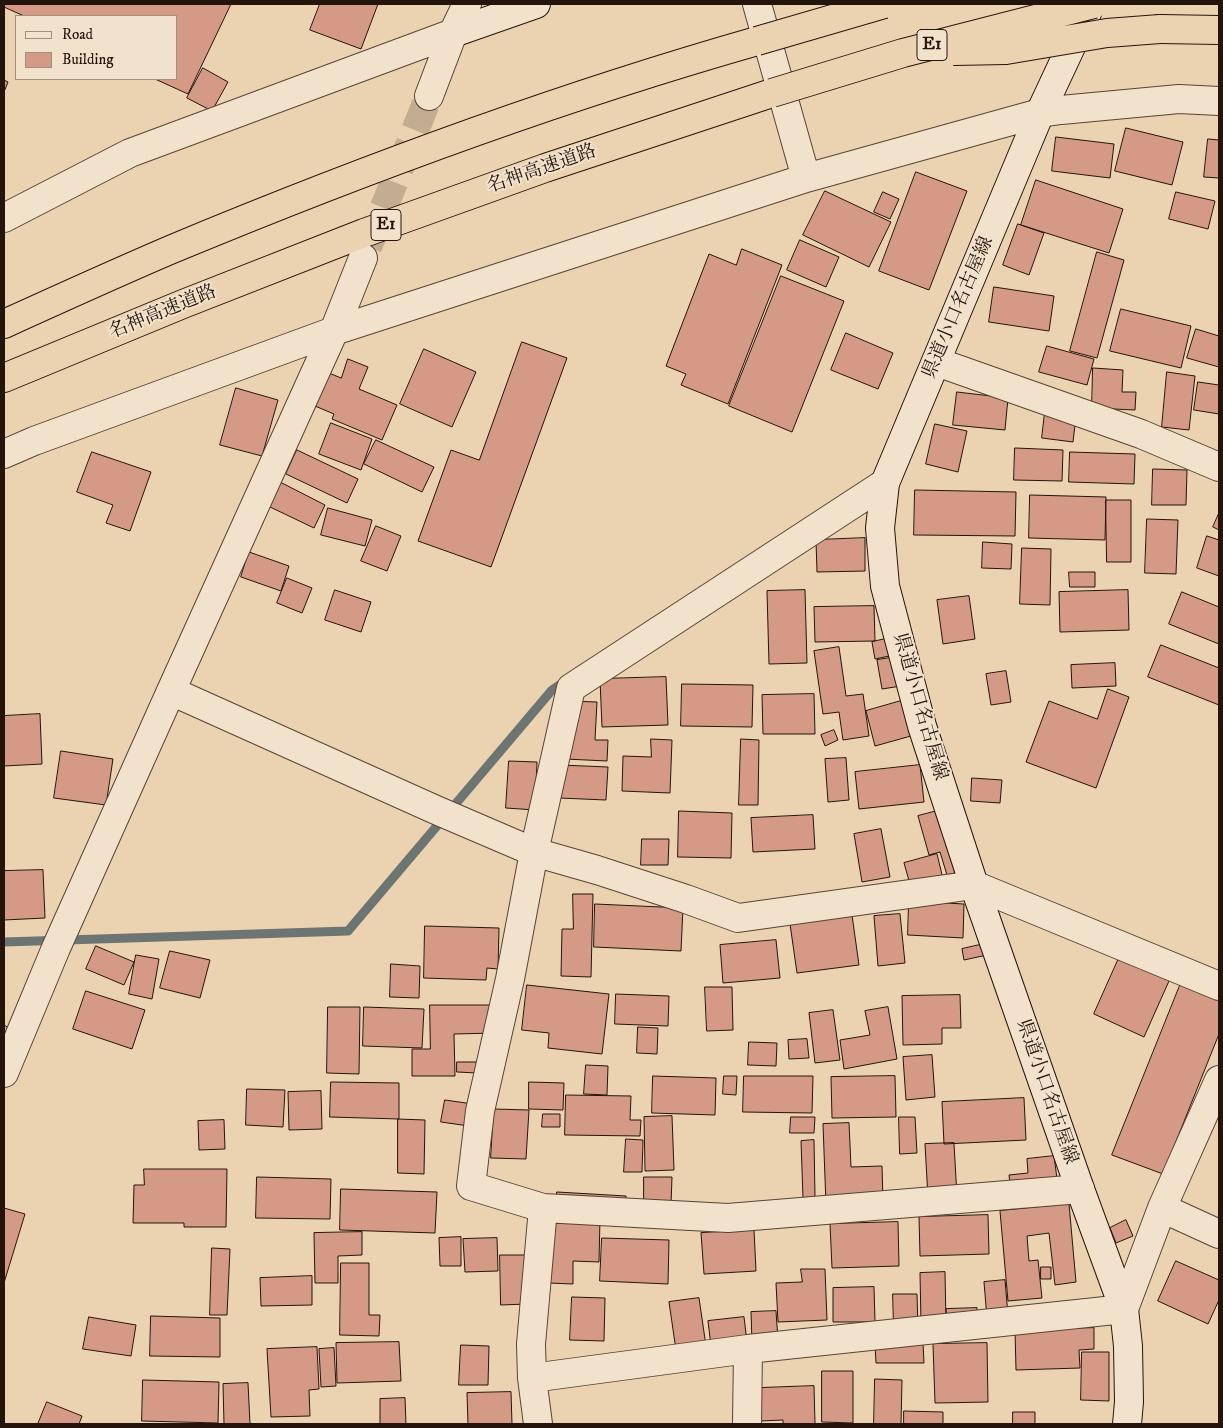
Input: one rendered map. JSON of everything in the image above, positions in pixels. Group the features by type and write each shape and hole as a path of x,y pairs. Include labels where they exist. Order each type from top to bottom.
{"highway":[{"path":"4,324 169,251 351,178 512,118 693,59 884,4"},
{"name":"名神高速道路","path":"6,377 182,304 364,233 545,168 772,93 903,53 1092,4"},
{"path":"903,53 1006,50 1106,33 1160,28 1219,30"}],"street":[{"path":"429,96 466,4"},
{"path":"4,218 130,153 536,4"},
{"path":"757,4 806,178"},
{"name":"県道小口名古屋線","path":"1092,4 1040,113 885,483 880,528 885,586 922,726 974,885 1124,1309 1128,1346 1129,1402 1127,1424"},
{"path":"4,454 34,441 334,331 806,178 1040,113 1179,99 1219,101"},
{"path":"4,1073 60,939 334,331 363,258"},
{"path":"937,362 1141,434 1219,467"},
{"path":"885,483 571,688 534,852 510,979 480,1111 471,1186 543,1208 728,1218 1080,1189"},
{"path":"171,691 534,852 597,870 738,918 974,885 1219,986"},
{"path":"532,1378 748,1350 1124,1309 1162,1208 1219,1080"},
{"path":"538,1424 530,1344 543,1208"},
{"path":"1162,1208 1219,1234"},
{"path":"747,1424 748,1350"}],"building":[{"path":"4,4 231,4 188,94 157,80 178,80 178,15 22,15 4,7"},
{"path":"320,4 378,4 361,49 310,30"},
{"path":"203,68 228,82 212,111 187,98"},
{"path":"4,80 8,82 4,92"},
{"path":"1126,128 1183,142 1172,185 1115,171"},
{"path":"1056,137 1114,144 1110,178 1052,171"},
{"path":"1208,139 1219,140 1219,178 1204,177"},
{"path":"916,172 967,191 929,290 879,271"},
{"path":"1036,180 1123,209 1109,253 1021,225"},
{"path":"825,191 891,222 869,267 803,235"},
{"path":"883,192 899,199 890,219 874,212"},
{"path":"1176,192 1215,201 1208,229 1169,219"},
{"path":"1018,224 1044,233 1029,275 1003,265"},
{"path":"800,240 839,257 826,287 787,270"},
{"path":"742,249 782,265 728,404 681,385 686,374 666,366 709,254 736,265"},
{"path":"1097,252 1124,260 1097,358 1070,351"},
{"path":"781,276 844,301 792,432 729,406"},
{"path":"994,287 1054,296 1049,331 989,322"},
{"path":"1121,309 1191,326 1181,368 1110,351"},
{"path":"1196,329 1219,336 1219,367 1187,358"},
{"path":"846,333 893,353 878,389 831,370"},
{"path":"522,342 567,358 491,567 418,541 451,450 479,460"},
{"path":"1047,346 1094,359 1087,385 1039,372"},
{"path":"424,349 476,372 452,427 400,404"},
{"path":"348,359 368,367 359,389 397,405 382,440 332,419 334,414 315,406 329,373 341,378"},
{"path":"1093,368 1123,370 1122,392 1136,392 1135,410 1092,408"},
{"path":"1167,372 1195,376 1189,430 1162,427"},
{"path":"1198,382 1219,385 1219,414 1194,410"},
{"path":"236,388 278,400 262,456 220,445"},
{"path":"957,392 1008,398 1005,430 953,425"},
{"path":"1045,412 1076,416 1073,442 1042,438"},
{"path":"331,423 372,439 361,470 319,454"},
{"path":"935,424 967,431 958,472 926,464"},
{"path":"376,440 434,467 422,492 364,464"},
{"path":"1015,448 1063,450 1062,481 1014,480"},
{"path":"297,450 358,479 347,503 286,474"},
{"path":"92,452 151,472 130,531 106,523 113,505 77,492"},
{"path":"1070,452 1135,454 1134,484 1069,482"},
{"path":"1153,469 1187,470 1186,505 1152,505"},
{"path":"280,482 325,505 314,528 268,506"},
{"path":"915,490 1016,492 1015,536 914,535"},
{"path":"1030,495 1106,497 1105,540 1029,538"},
{"path":"1106,500 1131,500 1131,562 1107,562"},
{"path":"328,508 372,520 365,546 321,535"},
{"path":"1219,513 1219,530 1213,527"},
{"path":"1147,519 1178,520 1176,574 1145,573"},
{"path":"376,526 401,536 387,571 361,561"},
{"path":"1207,536 1219,540 1219,576 1197,568"},
{"path":"865,538 865,571 817,572 816,540"},
{"path":"983,542 1012,544 1011,569 982,568"},
{"path":"1022,548 1051,549 1050,605 1020,604"},
{"path":"249,552 289,566 281,591 241,577"},
{"path":"1069,572 1095,572 1095,587 1070,587"},
{"path":"287,578 312,588 302,613 277,603"},
{"path":"335,590 371,602 361,632 325,620"},
{"path":"805,590 807,663 769,664 767,591"},
{"path":"1128,590 1129,630 1060,632 1059,592"},
{"path":"1182,592 1219,607 1219,644 1169,624"},
{"path":"969,596 975,639 943,644 937,600"},
{"path":"874,606 875,641 815,642 814,607"},
{"path":"890,638 894,655 875,659 872,642"},
{"path":"1161,645 1219,668 1219,705 1148,677"},
{"path":"839,647 846,696 863,694 869,736 843,740 839,712 823,714 814,651"},
{"path":"896,657 901,686 882,689 877,660"},
{"path":"1115,663 1116,686 1072,688 1071,665"},
{"path":"1006,671 1011,702 991,705 986,674"},
{"path":"666,677 668,725 602,727 600,679"},
{"path":"682,684 753,685 752,727 681,726"},
{"path":"1108,689 1129,697 1096,788 1026,762 1049,701 1097,719"},
{"path":"814,694 815,734 763,734 762,695"},
{"path":"568,701 597,702 595,740 608,740 607,761 565,759"},
{"path":"901,701 911,736 875,746 866,711"},
{"path":"40,714 42,764 4,766 4,716"},
{"path":"834,730 838,740 825,746 821,735"},
{"path":"651,739 672,740 670,793 622,791 623,756 651,757"},
{"path":"741,739 759,740 758,805 739,805"},
{"path":"61,751 113,759 106,805 54,798"},
{"path":"846,758 849,800 828,802 825,759"},
{"path":"509,761 537,762 535,810 506,808"},
{"path":"560,765 608,767 606,800 559,798"},
{"path":"920,765 924,802 859,809 855,772"},
{"path":"972,778 1002,780 1000,803 971,801"},
{"path":"941,810 958,872 947,875 940,852 929,855 918,816"},
{"path":"679,811 732,813 731,858 678,857"},
{"path":"813,815 815,849 753,852 751,818"},
{"path":"881,829 890,877 862,882 854,834"},
{"path":"642,839 669,839 668,865 641,865"},
{"path":"937,854 944,883 912,891 904,863"},
{"path":"43,870 45,918 4,920 4,871"},
{"path":"573,894 593,894 591,977 561,976 562,929 573,929"},
{"path":"909,901 964,904 963,938 908,935"},
{"path":"595,904 683,908 681,951 594,947"},
{"path":"851,908 859,965 797,973 789,917"},
{"path":"900,914 905,963 878,966 874,916"},
{"path":"425,926 499,928 498,969 487,968 486,980 424,978"},
{"path":"776,940 780,978 723,983 720,945"},
{"path":"984,944 987,955 964,960 962,949"},
{"path":"96,946 134,962 124,985 86,969"},
{"path":"1123,949 1173,972 1144,1037 1094,1014"},
{"path":"170,951 210,960 200,998 160,988"},
{"path":"136,955 159,959 152,999 129,994"},
{"path":"391,964 420,966 419,998 390,997"},
{"path":"1183,978 1219,992 1219,1034 1163,1174 1112,1155"},
{"path":"527,985 609,994 602,1054 548,1048 549,1033 522,1030"},
{"path":"705,987 732,987 733,1030 707,1031"},
{"path":"86,991 145,1010 132,1049 73,1029"},
{"path":"616,994 669,996 668,1026 615,1024"},
{"path":"960,995 961,1028 942,1028 942,1044 903,1045 902,996"},
{"path":"430,1005 495,1005 495,1033 454,1034 455,1076 412,1076 412,1049 430,1049"},
{"path":"328,1007 360,1007 359,1074 327,1073"},
{"path":"364,1007 424,1009 422,1048 363,1046"},
{"path":"888,1007 897,1059 844,1069 840,1040 870,1035 865,1011"},
{"path":"833,1010 840,1060 815,1063 809,1013"},
{"path":"4,1025 16,1032 4,1054"},
{"path":"638,1027 658,1028 657,1054 637,1053"},
{"path":"807,1039 809,1058 789,1059 788,1040"},
{"path":"749,1042 777,1043 776,1066 748,1065"},
{"path":"932,1055 935,1097 906,1100 903,1057"},
{"path":"457,1062 477,1062 477,1073 457,1072"},
{"path":"586,1065 608,1066 607,1095 584,1094"},
{"path":"653,1076 716,1078 715,1115 652,1113"},
{"path":"724,1076 737,1076 736,1095 723,1094"},
{"path":"744,1076 813,1076 812,1113 743,1112"},
{"path":"895,1076 896,1117 832,1118 831,1077"},
{"path":"331,1082 399,1083 399,1119 330,1117"},
{"path":"529,1082 564,1083 563,1110 529,1109"},
{"path":"247,1089 285,1090 283,1127 246,1125"},
{"path":"321,1091 322,1129 289,1130 288,1092"},
{"path":"566,1095 631,1096 630,1120 641,1120 640,1136 565,1135"},
{"path":"1024,1098 1026,1140 944,1144 942,1102"},
{"path":"445,1100 480,1105 476,1127 441,1122"},
{"path":"494,1109 529,1110 526,1159 491,1158"},
{"path":"543,1114 560,1114 560,1127 542,1127"},
{"path":"672,1116 674,1170 645,1171 644,1117"},
{"path":"791,1117 815,1117 814,1133 790,1133"},
{"path":"899,1117 915,1117 917,1153 900,1154"},
{"path":"398,1119 425,1120 424,1174 398,1173"},
{"path":"224,1120 225,1149 199,1150 198,1121"},
{"path":"849,1123 851,1167 882,1166 883,1202 826,1205 823,1124"},
{"path":"626,1139 643,1140 642,1172 624,1172"},
{"path":"814,1140 815,1197 803,1198 801,1141"},
{"path":"954,1143 957,1197 928,1198 925,1144"},
{"path":"1054,1156 1058,1186 1011,1192 1009,1175 1028,1173 1027,1159"},
{"path":"144,1169 227,1169 226,1227 184,1227 184,1223 133,1223 134,1185 144,1185"},
{"path":"257,1177 331,1179 330,1219 256,1218"},
{"path":"644,1177 672,1177 671,1205 644,1205"},
{"path":"341,1189 437,1192 435,1233 340,1230"},
{"path":"557,1192 626,1196 626,1208 556,1204"},
{"path":"1069,1204 1076,1282 1055,1285 1049,1233 1027,1236 1029,1261 1038,1260 1042,1298 1008,1301 1000,1211"},
{"path":"4,1208 25,1214 4,1283"},
{"path":"988,1215 989,1254 920,1256 919,1217"},
{"path":"550,1217 600,1218 599,1262 573,1261 573,1284 548,1283"},
{"path":"1126,1220 1133,1236 1116,1243 1110,1228"},
{"path":"898,1222 899,1266 832,1268 830,1224"},
{"path":"754,1230 756,1271 704,1274 701,1233"},
{"path":"362,1232 362,1255 338,1256 338,1283 315,1283 314,1233"},
{"path":"461,1237 461,1266 440,1266 439,1238"},
{"path":"497,1238 498,1271 465,1272 463,1239"},
{"path":"602,1238 669,1240 668,1284 600,1281"},
{"path":"212,1248 230,1249 227,1315 210,1315"},
{"path":"500,1255 526,1255 527,1304 501,1305"},
{"path":"1176,1261 1219,1280 1219,1300 1208,1324 1158,1301"},
{"path":"341,1263 369,1263 369,1315 380,1315 379,1336 340,1335"},
{"path":"1041,1267 1051,1267 1051,1279 1041,1279"},
{"path":"801,1269 825,1269 827,1320 778,1322 776,1283 802,1282"},
{"path":"945,1272 946,1322 921,1323 920,1273"},
{"path":"312,1276 312,1305 261,1306 260,1278"},
{"path":"1005,1280 1008,1315 987,1318 984,1282"},
{"path":"874,1287 875,1322 833,1322 833,1288"},
{"path":"893,1294 917,1294 918,1329 894,1329"},
{"path":"572,1297 605,1298 604,1341 570,1340"},
{"path":"699,1298 706,1346 676,1350 669,1302"},
{"path":"977,1308 978,1324 947,1325 946,1309"},
{"path":"776,1311 778,1340 752,1342 751,1312"},
{"path":"151,1316 220,1318 220,1357 150,1356"},
{"path":"89,1317 136,1325 131,1356 83,1349"},
{"path":"744,1317 747,1342 711,1346 708,1321"},
{"path":"1094,1328 1094,1349 1079,1350 1080,1368 1016,1370 1015,1330"},
{"path":"399,1342 401,1381 337,1383 336,1343"},
{"path":"923,1343 924,1363 876,1363 875,1344"},
{"path":"987,1343 988,1402 935,1403 933,1344"},
{"path":"461,1345 489,1346 488,1385 459,1385"},
{"path":"317,1347 319,1389 309,1390 310,1416 271,1417 267,1349"},
{"path":"334,1348 336,1386 321,1387 319,1349"},
{"path":"1082,1352 1109,1352 1109,1401 1081,1400"},
{"path":"822,1371 853,1371 853,1423 822,1422"},
{"path":"875,1379 902,1380 901,1424 874,1424"},
{"path":"143,1380 219,1382 218,1423 142,1421"},
{"path":"248,1383 250,1424 224,1424 223,1384"},
{"path":"814,1386 815,1424 783,1424 783,1420 760,1421 760,1388"},
{"path":"511,1392 512,1424 468,1424 467,1393"},
{"path":"405,1398 406,1424 380,1424 380,1399"},
{"path":"47,1402 82,1416 79,1424 38,1424"},
{"path":"904,1411 943,1412 943,1424 904,1424"},
{"path":"1013,1412 1035,1412 1035,1424 1013,1424"}],"waterway":[{"path":"4,942 348,931 552,690 567,680"}],"tunnel":[{"path":"368,247 429,96"}]}
